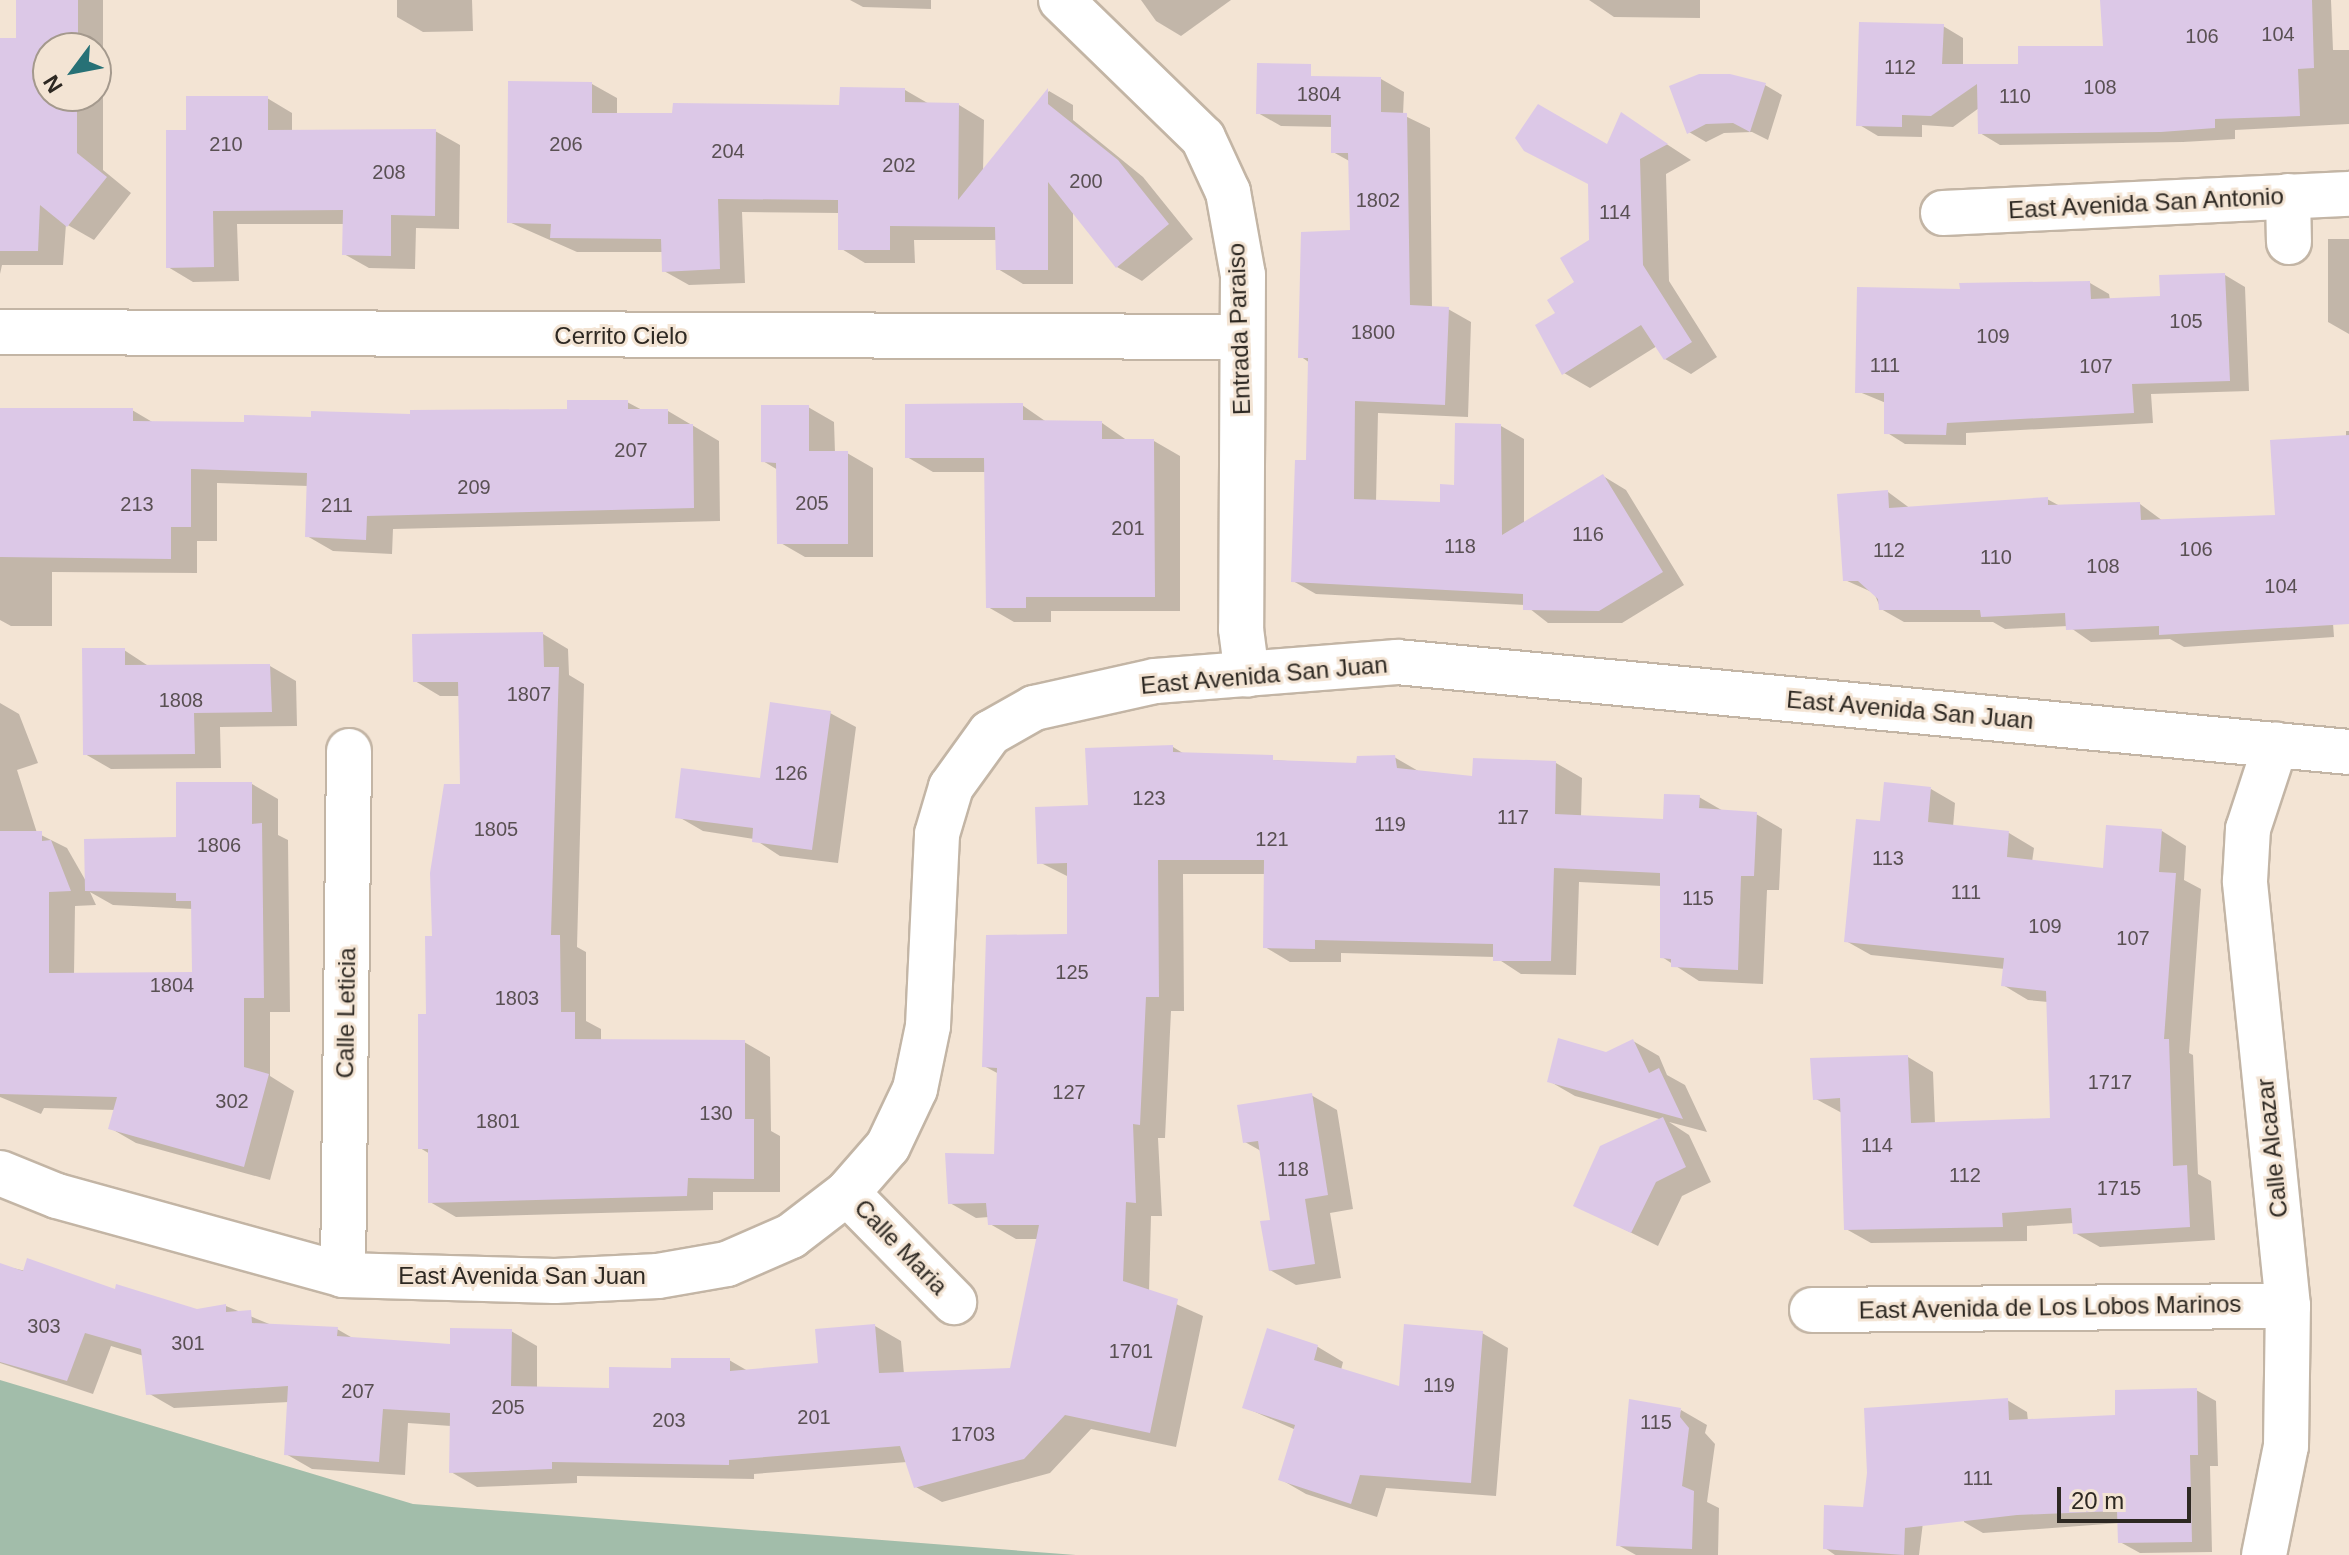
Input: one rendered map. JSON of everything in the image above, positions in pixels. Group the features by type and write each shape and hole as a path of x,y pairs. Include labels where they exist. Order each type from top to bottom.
{"street":[{"name":"Entrada Paraiso","path":"1061,0 1203,138 1228,192 1238,239 1242,337 1241,629 1247,675"},
{"name":"East Avenida San Antonio","path":"1943,213 2349,194"},
{"path":"2288,196 2289,242"},
{"name":"Cerrito Cielo","path":"0,332 1242,337"},
{"name":"East Avenida San Juan","path":"0,1173 57,1196 343,1275 555,1281 658,1276 740,1258 791,1236 847,1193 888,1146 915,1089 928,1026 937,834 951,787 990,733 1034,708 1155,681 1397,662 2349,752"},
{"name":"Calle Alcazar","path":"2264,1555 2286,1446 2288,1306 2245,881 2248,829 2276,744"},
{"name":"Calle Leticia","path":"343,1275 349,751"},
{"name":"Calle Maria","path":"847,1193 954,1302"},
{"name":"East Avenida de Los Lobos Marinos","path":"1812,1310 2288,1306"}],"green space":[{"path":"0,1380 413,1504 1076,1555 0,1555"}],"building":[{"path":"16,0 78,0 78,32 32,32 32,112 77,112 77,153 107,177 67,227 40,205 38,251 0,251 0,38 16,38"},
{"path":"2100,0 2312,0 2314,68 2298,69 2300,116 2215,119 2215,128 2161,132 1978,134 1977,84 1931,116 1902,115 1902,127 1856,126 1859,22 1944,24 1942,64 2018,64 2018,46 2103,46"},
{"path":"1257,63 1311,64 1311,76 1381,77 1381,112 1407,113 1410,305 1449,307 1445,405 1355,401 1354,499 1440,502 1440,484 1454,485 1455,423 1501,424 1502,535 1603,474 1663,572 1599,611 1523,610 1523,594 1291,582 1295,460 1306,460 1308,358 1298,358 1301,232 1350,230 1348,153 1331,153 1331,115 1256,114"},
{"path":"1699,74 1730,74 1766,83 1750,132 1733,123 1706,124 1687,134 1669,86"},
{"path":"508,81 592,82 592,113 672,113 673,103 839,105 840,87 905,88 905,102 959,103 958,200 1048,88 1048,104 1118,160 1169,224 1116,268 1048,182 1048,270 996,270 995,227 890,226 890,250 838,250 838,200 718,199 720,269 662,272 661,239 550,238 551,224 507,223"},
{"path":"186,96 268,96 268,130 436,129 435,216 391,215 391,256 342,255 343,210 213,211 214,267 166,268 166,130 186,130"},
{"path":"1538,104 1607,144 1621,112 1668,144 1640,159 1643,265 1692,342 1664,360 1641,325 1562,375 1535,325 1555,313 1547,300 1574,282 1560,258 1589,240 1588,184 1524,151 1515,138"},
{"path":"2225,273 2230,381 2132,384 2134,413 1947,423 1946,435 1884,434 1884,393 1855,393 1857,287 1960,289 1959,283 2090,281 2091,299 2160,296 2159,275"},
{"path":"567,400 628,400 628,409 668,409 668,424 693,424 694,508 367,516 366,540 305,537 307,473 191,469 191,527 171,527 171,559 0,557 0,408 133,408 133,421 244,422 244,415 311,417 311,411 410,414 410,410 567,409"},
{"path":"1023,403 1023,420 1102,421 1102,439 1154,439 1155,597 1026,597 1026,608 986,608 984,458 905,458 905,404"},
{"path":"761,405 809,405 809,451 848,451 848,544 777,544 776,463 761,462"},
{"path":"2349,435 2349,624 2159,635 2159,626 2066,630 2065,613 1981,617 1980,610 1879,610 1878,599 1858,581 1843,581 1837,494 1888,490 1889,508 2048,497 2048,505 2140,502 2141,520 2275,515 2270,440"},
{"path":"543,632 544,667 559,667 551,935 560,935 561,1012 575,1012 575,1039 745,1040 745,1119 754,1119 754,1179 688,1178 687,1196 428,1203 428,1149 418,1149 418,1014 426,1014 425,936 432,936 430,873 444,784 460,784 458,682 413,682 412,634"},
{"path":"82,648 125,648 125,665 270,664 272,712 194,713 195,754 83,755"},
{"path":"770,702 831,711 812,850 752,842 753,828 675,818 681,768 760,778"},
{"path":"1173,745 1173,752 1273,755 1273,760 1356,763 1357,756 1395,755 1397,768 1472,776 1473,758 1556,761 1555,814 1663,819 1664,794 1700,795 1699,808 1757,812 1754,876 1741,876 1738,970 1671,967 1671,959 1660,958 1660,873 1554,868 1551,961 1493,961 1493,944 1315,940 1315,949 1263,948 1264,860 1158,860 1159,997 1146,997 1140,1125 1133,1124 1136,1203 1126,1202 1123,1281 1178,1299 1150,1433 1065,1415 1024,1459 914,1488 900,1446 729,1460 729,1465 552,1462 552,1469 449,1473 450,1413 383,1409 379,1462 284,1455 288,1386 146,1395 141,1349 85,1333 67,1381 0,1362 0,1263 23,1271 27,1258 115,1289 116,1284 197,1309 226,1304 226,1312 251,1310 252,1323 338,1327 337,1336 450,1344 450,1328 512,1329 511,1386 609,1388 609,1367 671,1368 671,1358 730,1358 730,1371 818,1363 815,1329 875,1324 879,1373 1010,1368 1039,1225 988,1225 986,1203 948,1204 945,1153 994,1154 997,1068 982,1067 986,935 1067,934 1067,863 1037,864 1035,807 1088,805 1085,748"},
{"path":"176,782 252,782 252,824 262,823 264,998 244,998 244,1067 269,1074 244,1167 108,1129 117,1097 0,1094 0,831 42,831 42,841 51,840 71,891 49,892 49,973 192,972 191,901 176,901 176,893 85,891 84,839 176,837"},
{"path":"1884,782 1931,787 1928,822 2009,831 2007,857 2103,868 2106,825 2162,829 2159,872 2176,873 2164,1039 2169,1039 2173,1166 2187,1165 2190,1227 2073,1234 2071,1208 2002,1213 2003,1227 1844,1230 1840,1098 1813,1100 1810,1058 1908,1055 1911,1123 2050,1118 2046,991 2001,986 2004,958 1844,942 1856,819 1880,821"},
{"path":"1558,1038 1606,1052 1633,1039 1649,1073 1659,1068 1683,1119 1547,1082"},
{"path":"1312,1093 1328,1195 1305,1199 1315,1264 1269,1271 1260,1221 1270,1220 1258,1141 1243,1143 1237,1105"},
{"path":"1663,1117 1686,1167 1656,1182 1631,1233 1573,1206 1600,1146"},
{"path":"1404,1324 1483,1331 1471,1483 1360,1475 1351,1504 1278,1480 1295,1425 1242,1408 1267,1328 1318,1345 1314,1360 1399,1386"},
{"path":"2197,1388 2198,1455 2190,1455 2192,1542 2118,1543 2117,1511 2017,1515 1905,1528 1904,1555 1823,1549 1824,1505 1863,1507 1867,1473 1864,1408 2008,1398 2009,1420 2115,1415 2115,1390"},
{"path":"1629,1399 1681,1408 1680,1417 1689,1428 1682,1486 1694,1491 1692,1549 1616,1546"}]}
